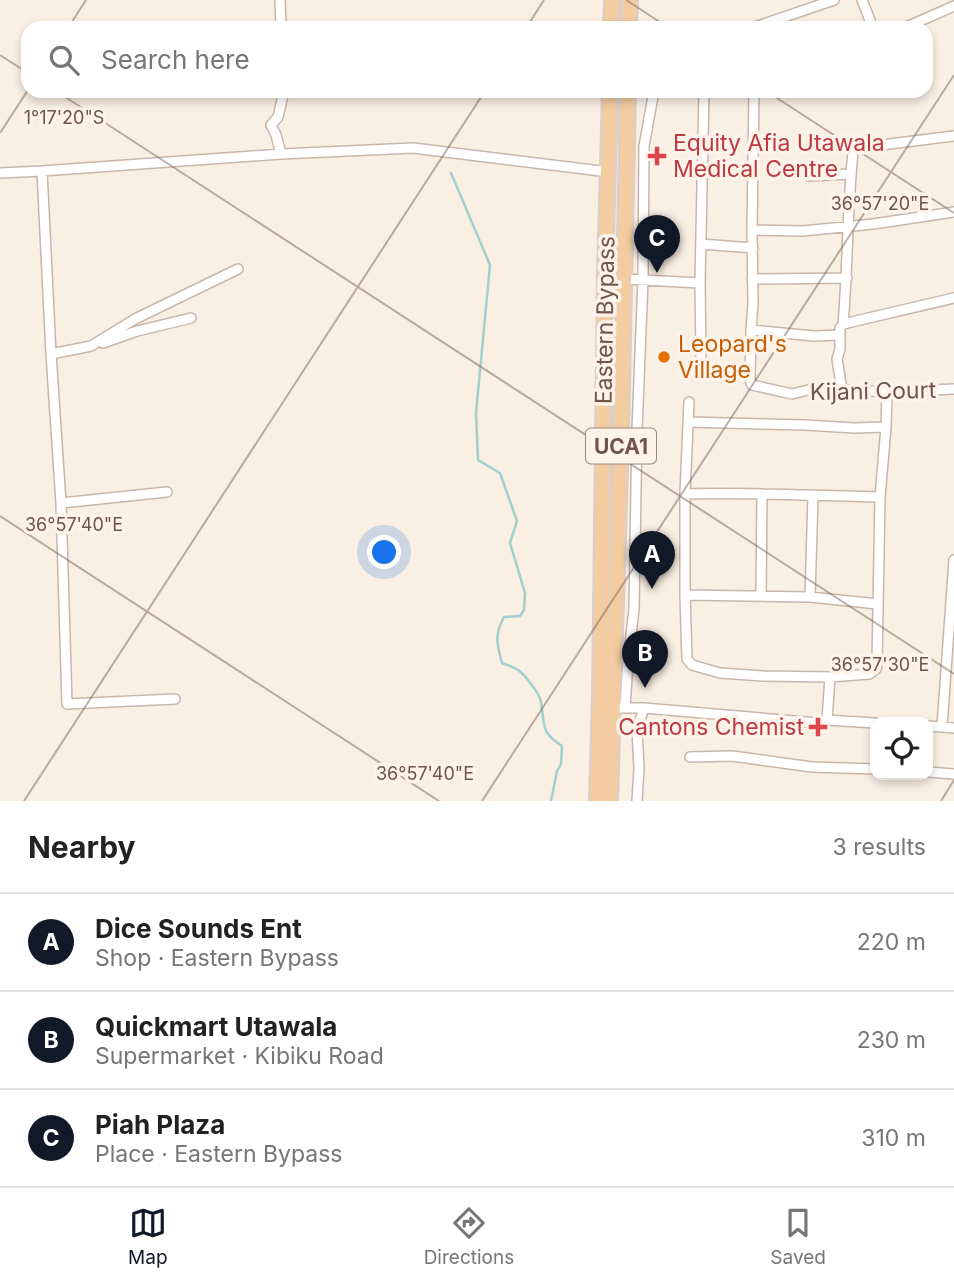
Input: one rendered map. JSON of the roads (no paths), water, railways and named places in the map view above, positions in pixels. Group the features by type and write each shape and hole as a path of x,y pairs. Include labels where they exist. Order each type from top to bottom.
{"main road":[{"path":"611,21 612,0"},
{"path":"629,21 630,0"},
{"name":"Eastern Bypass","path":"597,801 610,98"},
{"name":"Eastern Bypass","path":"610,801 619,708 617,563 628,98"},
{"path":"603,436 621,436"}],"street":[{"path":"280,0 281,21"},
{"path":"772,21 834,0"},
{"path":"862,0 870,21"},
{"path":"920,21 954,6"},
{"path":"281,153 279,141 271,125 278,117 282,98"},
{"path":"652,98 644,146 634,609 619,708 818,723 827,720 870,723"},
{"path":"701,356 704,98"},
{"name":"Kijani Court","path":"754,98 752,385 792,394 816,388 887,392 954,389"},
{"path":"843,324 853,152 857,148 954,136"},
{"path":"626,146 644,146"},
{"path":"0,173 281,153 413,148 609,172"},
{"path":"42,171 61,503 67,704 175,699"},
{"path":"809,176 851,174"},
{"path":"752,230 803,231 954,212"},
{"path":"701,244 753,248"},
{"path":"91,346 135,319 238,269"},
{"path":"752,278 847,278"},
{"path":"624,279 700,283"},
{"path":"842,390 837,359 840,349 839,328 843,324 954,298"},
{"path":"51,355 191,318"},
{"path":"751,330 814,336 839,335"},
{"path":"622,380 639,380"},
{"path":"689,401 685,494 685,654 689,663 720,673 830,677 869,674 876,669 880,497 887,392"},
{"path":"688,422 886,427"},
{"path":"61,503 167,492"},
{"path":"685,494 736,492 880,497"},
{"path":"761,596 762,494"},
{"path":"810,597 813,496"},
{"path":"942,726 950,683 954,560"},
{"path":"617,563 636,562"},
{"path":"685,595 810,597 878,604"},
{"path":"827,720 830,677"},
{"path":"638,801 637,730 644,708"},
{"path":"933,726 954,728"},
{"path":"690,757 732,756 812,767 870,769"},
{"path":"933,772 954,774"}],"waterway":[{"path":"451,173 490,265 476,413 478,460 500,473 517,521 510,543 525,593 524,610 520,616 504,617 499,629 498,645 502,663 518,670 535,690 541,702 547,732 562,746 561,764 551,801"}],"place":[{"name":"Equity Afia Utawala Medical Centre","path":"657,156"},
{"name":"Piah Plaza","path":"657,273"},
{"name":"Leopard's Village","path":"664,357"},
{"name":"Dice Sounds Ent","path":"652,589"},
{"name":"Quickmart Utawala","path":"645,688"},
{"name":"Cantons Chemist","path":"818,727"}]}
